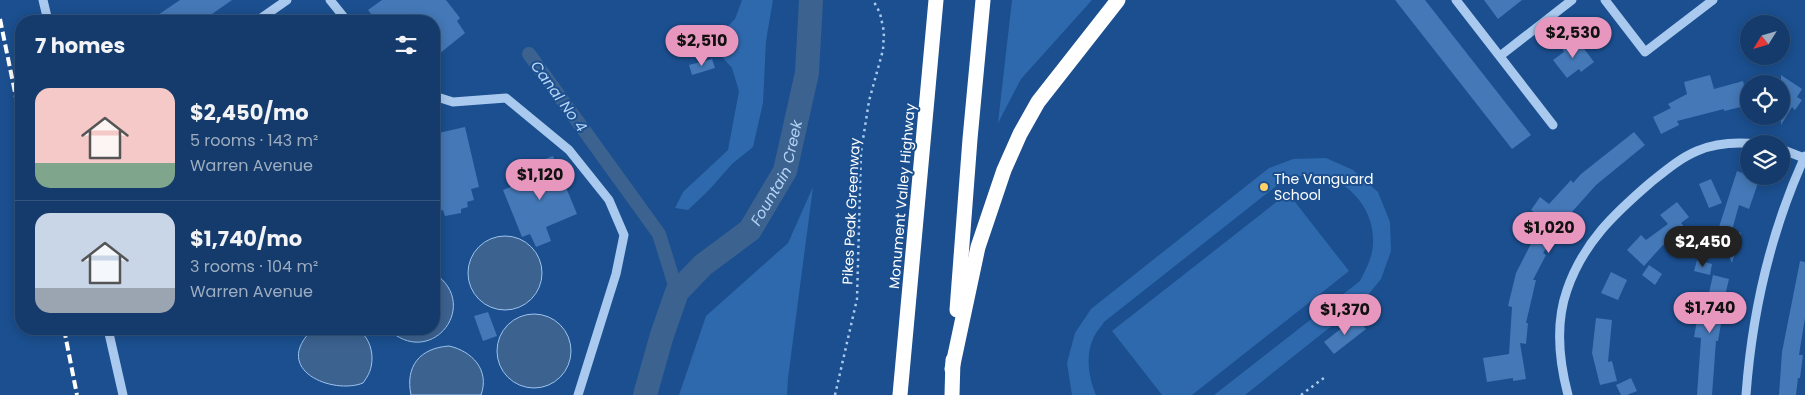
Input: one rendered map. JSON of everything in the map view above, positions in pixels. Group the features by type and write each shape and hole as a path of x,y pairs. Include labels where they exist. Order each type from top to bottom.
{"highway":[{"name":"Monument Valley Highway","path":"900,395 936,0"},
{"path":"952,395 952,368 983,0"},
{"path":"952,368 978,248 1004,170 1020,134 1038,102 1118,0"}],"street":[{"path":"43,0 47,15"},
{"path":"265,15 287,0"},
{"path":"330,0 342,15"},
{"path":"1456,0 1553,125"},
{"path":"1500,56 1572,0"},
{"path":"1605,0 1645,52 1713,0"},
{"path":"440,98 453,102 506,98 568,150 609,200 624,235 616,274 578,395"},
{"path":"1568,395 1560,358 1562,313 1566,291 1575,270 1596,236 1624,205 1683,158 1698,150 1716,145 1740,142"},
{"path":"1746,395 1748,367 1758,304 1766,270 1778,229 1804,157 1790,152"},
{"path":"109,335 122,395"}],"path":[{"name":"Pikes Peak Greenway","path":"835,395 857,299 861,152 869,101 883,50 884,32 880,13 873,0"},
{"path":"1301,395 1325,377"}],"shaded area":[{"path":"742,0 773,0 766,41 763,103 753,147 732,164 688,210 675,208 683,192 728,150 739,91 732,68 723,58 719,35 735,19"},
{"path":"1012,0 1092,0 1021,79 998,123"},
{"path":"1326,158 1353,170 1378,192 1390,222 1391,251 1381,279 1363,301 1245,395 1214,395 1360,281 1370,261 1373,244 1372,226 1361,202 1342,184 1330,178 1318,175 1299,176 1280,183 1104,322 1094,337 1089,353 1091,382 1096,395 1072,395 1067,363 1075,333 1091,309 1269,168 1293,159"},
{"path":"813,187 787,395 679,395 706,316 788,243"},
{"path":"1288,193 1349,271 1192,395 1162,395 1112,331"},
{"path":"505,236 519,239 531,247 539,259 542,273 539,287 531,299 519,307 505,310 491,307 479,299 471,287 468,273 471,259 479,247 491,239"},
{"path":"440,279 448,286 453,301 452,316 440,333"},
{"path":"534,314 555,320 565,330 571,351 565,372 555,382 534,388 513,382 503,372 497,351 503,330 513,320"},
{"path":"309,335 364,335 371,350 370,371 363,383 350,386 323,382 311,376 302,367 298,356 302,344"},
{"path":"397,335 437,335 434,338 420,342 404,340"},
{"path":"449,346 465,352 477,363 483,378 481,395 411,395 410,375 417,360 430,350"}],"building":[{"path":"180,0 232,0 211,15 158,15"},
{"path":"382,0 446,0 460,18 457,21 465,33 440,53 440,15 372,15 368,10"},
{"path":"1395,0 1425,0 1531,135 1512,149"},
{"path":"1484,0 1522,0 1498,19"},
{"path":"1576,38 1594,62 1581,72 1579,69 1567,78 1553,60 1564,52 1562,48"},
{"path":"712,59 715,68 692,75 689,65"},
{"path":"1710,75 1714,89 1740,82 1740,107 1724,111 1724,109 1677,121 1679,125 1661,134 1653,117 1671,108 1668,104 1687,94 1684,82"},
{"path":"1790,81 1802,89 1797,97 1802,100 1795,110 1792,107 1790,110"},
{"path":"465,127 479,187 471,189 474,200 467,202 468,207 461,209 461,213 445,216 443,210 440,211 440,133"},
{"path":"1634,132 1645,145 1596,185 1563,222 1543,253 1546,255 1533,280 1536,280 1526,323 1528,323 1526,344 1520,343 1526,379 1513,381 1513,378 1487,382 1483,358 1509,354 1512,307 1508,306 1516,273 1538,230 1534,227 1541,217 1531,210 1540,197 1549,204 1571,180 1573,183 1581,174"},
{"path":"553,156 577,214 546,227 551,241 536,247 530,234 522,237 503,190 529,180 524,167"},
{"path":"1737,171 1740,172 1740,185 1757,185 1749,209 1739,205 1732,230 1741,233 1732,263 1716,226 1719,227"},
{"path":"1711,179 1722,203 1709,208 1699,184"},
{"path":"1677,202 1689,217 1681,223 1685,228 1662,246 1644,266 1627,250 1641,235 1646,240 1668,224 1660,215"},
{"path":"1697,260 1712,264 1710,275 1694,271"},
{"path":"1800,261 1805,262 1805,318 1799,355 1803,355 1800,378 1798,378 1796,395 1779,395 1782,352"},
{"path":"1649,265 1662,274 1655,285 1642,275"},
{"path":"1611,272 1627,280 1618,300 1601,293"},
{"path":"1713,275 1729,279 1720,318 1722,318 1718,341 1716,341 1712,395 1697,395 1701,338 1694,337 1698,314 1704,315"},
{"path":"488,312 497,336 483,341 474,316"},
{"path":"1356,317 1366,329 1334,354 1324,342"},
{"path":"1596,318 1612,320 1608,362 1612,361 1617,381 1600,385 1592,353"},
{"path":"1631,378 1637,391 1621,395 1616,385"}],"waterway":[{"name":"Fountain Creek","path":"645,395 662,335 677,292 703,265 750,230 785,171 807,73 811,0"},
{"name":"Canal No 4","path":"529,54 659,234 677,292"}],"railway":[{"path":"0,19 15,93"},
{"path":"65,335 77,395"}],"place":[{"name":"The Vanguard School","path":"1264,187"}]}
